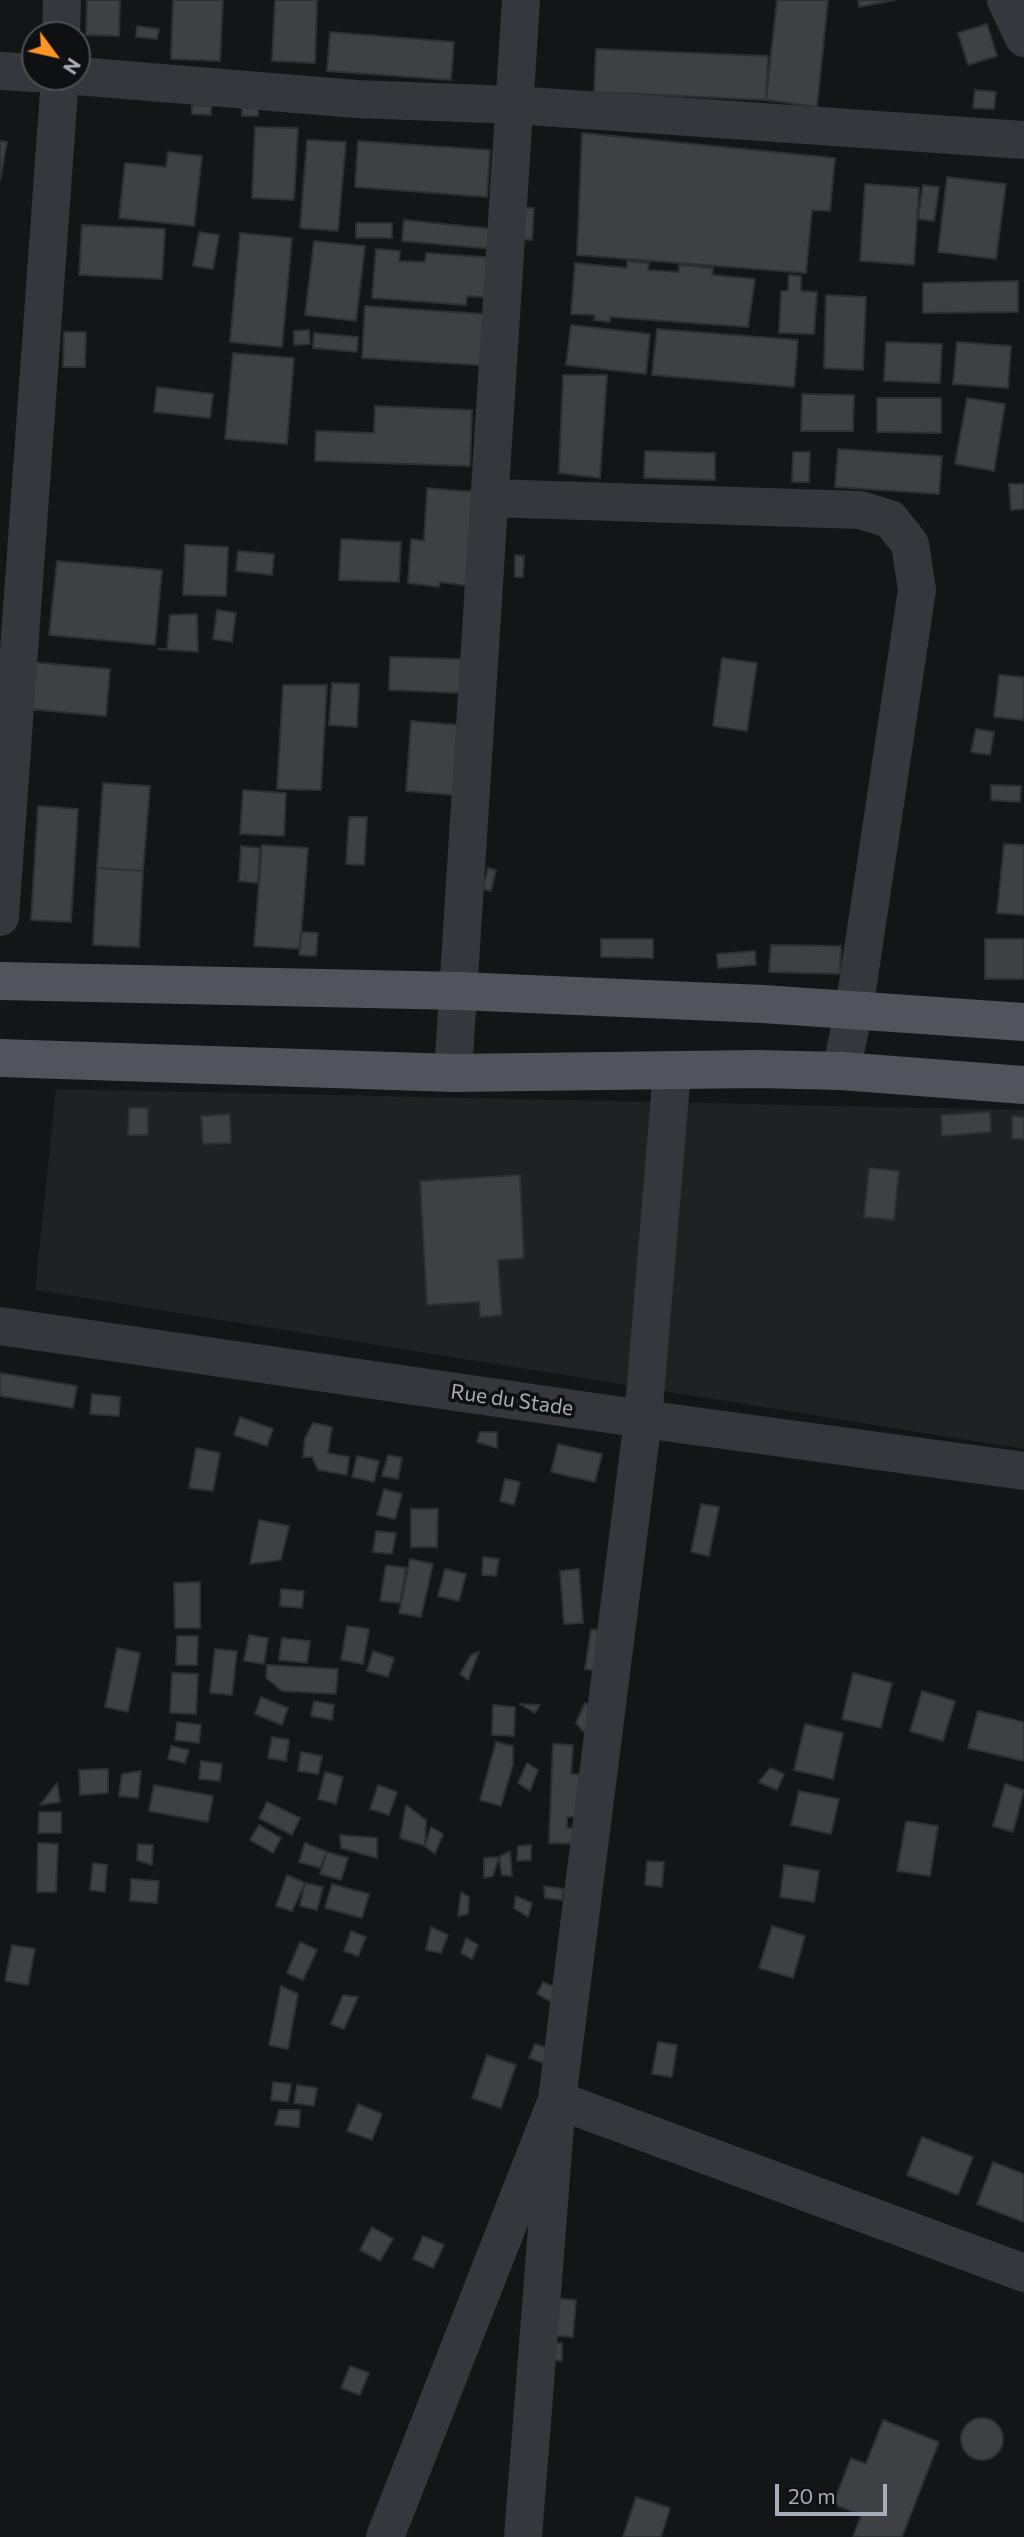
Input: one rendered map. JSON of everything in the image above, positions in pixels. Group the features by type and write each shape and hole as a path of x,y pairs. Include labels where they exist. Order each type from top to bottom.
{"main road":[{"path":"0,981 459,991 763,1004 1024,1022"},
{"path":"0,1058 453,1073 757,1069 841,1071 1024,1085"}],"street":[{"path":"61,21 62,0"},
{"path":"453,1073 521,0"},
{"path":"1006,0 1024,38"},
{"path":"0,71 21,73"},
{"path":"91,77 356,99 514,106 1024,140"},
{"path":"0,917 59,91"},
{"path":"490,498 860,510 890,519 910,544 917,590 854,1010 841,1071"},
{"path":"523,2537 557,2101 643,1419 671,1071"},
{"name":"Rue du Stade","path":"0,1326 1024,1471"},
{"path":"557,2101 1024,2273"},
{"path":"385,2537 557,2101"}],"shaded area":[{"path":"56,1089 1024,1110 1024,1449 35,1290"}],"building":[{"path":"87,0 120,0 119,36 91,35 91,21 86,21"},
{"path":"173,0 223,0 220,61 171,59"},
{"path":"275,0 317,0 315,63 272,61"},
{"path":"777,0 828,0 817,107 766,100"},
{"path":"858,0 895,0 859,7"},
{"path":"987,24 997,56 968,65 958,33"},
{"path":"137,26 159,29 157,39 136,37"},
{"path":"330,32 454,42 451,80 327,71"},
{"path":"596,49 768,56 766,100 594,92"},
{"path":"975,90 996,92 994,109 973,108"},
{"path":"192,105 211,106 211,115 192,114"},
{"path":"242,106 258,107 258,116 242,116"},
{"path":"255,127 298,128 294,200 252,198"},
{"path":"582,133 835,158 830,211 812,210 806,273 577,255"},
{"path":"307,140 346,142 338,231 300,228"},
{"path":"0,141 7,142 0,181"},
{"path":"358,141 490,150 487,197 355,187"},
{"path":"168,152 202,156 194,226 119,218 125,163 166,167"},
{"path":"947,177 1006,184 996,259 938,252"},
{"path":"865,184 919,188 914,265 860,261"},
{"path":"923,185 939,187 934,221 918,219"},
{"path":"515,207 534,208 532,240 512,239"},
{"path":"404,220 495,229 493,249 402,241"},
{"path":"356,223 392,223 392,238 356,238"},
{"path":"82,225 165,229 162,279 79,275"},
{"path":"199,232 219,235 213,269 193,266"},
{"path":"240,233 292,238 282,347 230,342"},
{"path":"314,241 365,246 356,321 305,315"},
{"path":"376,249 400,251 399,261 425,262 426,253 498,258 494,298 467,296 466,305 372,298"},
{"path":"627,261 649,263 648,270 679,272 679,265 713,268 712,275 755,279 748,327 610,317 610,322 594,320 595,315 571,314 575,263 627,268"},
{"path":"789,275 801,276 801,291 817,292 814,334 779,333 781,291 788,291"},
{"path":"1018,281 1018,312 923,313 923,283"},
{"path":"826,295 866,297 863,370 824,368"},
{"path":"365,306 498,315 494,366 362,358"},
{"path":"571,325 650,334 646,374 566,365"},
{"path":"657,329 798,340 794,387 652,375"},
{"path":"309,330 310,344 294,345 294,331"},
{"path":"64,332 86,332 85,367 63,367"},
{"path":"314,333 358,337 357,352 313,348"},
{"path":"886,342 942,344 940,383 884,381"},
{"path":"957,342 1011,346 1008,388 953,384"},
{"path":"233,353 294,358 287,444 225,439"},
{"path":"563,375 607,375 600,478 559,473"},
{"path":"157,387 213,394 210,418 154,412"},
{"path":"802,394 854,395 853,431 801,431"},
{"path":"877,398 941,398 941,433 877,432"},
{"path":"967,398 1005,404 994,471 955,464"},
{"path":"375,406 472,410 470,466 315,461 316,431 374,433"},
{"path":"838,449 942,456 939,494 835,487"},
{"path":"645,451 715,453 715,480 644,478"},
{"path":"793,452 810,452 809,482 792,482"},
{"path":"1009,484 1024,484 1024,509 1011,510"},
{"path":"427,488 476,492 468,586 440,582 439,587 408,583 411,539 424,541"},
{"path":"341,539 401,542 399,582 339,580"},
{"path":"185,545 228,547 226,596 183,595"},
{"path":"238,551 274,554 272,575 236,571"},
{"path":"515,555 524,556 523,577 515,577"},
{"path":"57,561 162,570 155,645 49,635"},
{"path":"217,610 236,613 232,642 213,639"},
{"path":"197,614 198,652 158,649 167,649 170,615"},
{"path":"390,657 461,659 460,693 389,690"},
{"path":"722,658 757,663 747,731 713,726"},
{"path":"31,662 110,669 106,716 27,709"},
{"path":"999,675 1024,677 1024,720 994,717"},
{"path":"332,683 359,684 357,727 329,725"},
{"path":"283,685 327,685 321,790 277,789"},
{"path":"411,721 458,725 453,795 406,791"},
{"path":"976,729 994,732 990,755 971,752"},
{"path":"103,783 150,786 143,871 97,868"},
{"path":"991,785 1021,786 1020,802 991,800"},
{"path":"243,790 286,793 284,836 240,834"},
{"path":"38,806 78,809 71,922 31,920"},
{"path":"349,817 367,817 364,865 346,864"},
{"path":"1004,844 1024,845 1024,915 997,913"},
{"path":"262,845 308,848 300,949 254,946"},
{"path":"241,846 260,848 258,883 239,881"},
{"path":"97,868 143,871 139,947 93,945"},
{"path":"488,868 496,870 491,891 483,889"},
{"path":"301,932 318,933 316,956 299,955"},
{"path":"601,939 653,939 653,958 601,957"},
{"path":"985,939 1024,939 1024,979 985,979"},
{"path":"771,945 841,946 840,974 769,972"},
{"path":"755,951 756,965 718,968 717,954"},
{"path":"129,1108 148,1108 148,1135 128,1135"},
{"path":"990,1112 991,1132 942,1136 941,1115"},
{"path":"230,1114 231,1143 203,1144 201,1116"},
{"path":"1012,1116 1024,1117 1024,1139 1012,1139"},
{"path":"869,1168 899,1171 894,1220 864,1217"},
{"path":"520,1175 524,1258 498,1260 502,1315 480,1317 479,1302 427,1305 420,1181"},
{"path":"0,1373 77,1386 73,1408 0,1396"},
{"path":"92,1394 120,1397 119,1416 90,1414"},
{"path":"240,1417 273,1429 267,1446 234,1435"},
{"path":"313,1423 332,1427 328,1453 349,1457 347,1475 318,1470 312,1457 303,1457 305,1438"},
{"path":"480,1432 497,1432 497,1448 477,1442"},
{"path":"558,1444 602,1454 595,1482 551,1472"},
{"path":"196,1448 220,1453 213,1491 189,1488"},
{"path":"388,1455 402,1458 398,1479 382,1476"},
{"path":"357,1456 379,1461 374,1482 352,1477"},
{"path":"505,1479 520,1482 514,1505 500,1501"},
{"path":"384,1489 402,1494 395,1519 377,1515"},
{"path":"701,1504 719,1507 709,1556 691,1552"},
{"path":"411,1509 438,1509 437,1547 411,1547"},
{"path":"259,1520 289,1526 281,1560 250,1564"},
{"path":"376,1531 396,1533 392,1554 373,1552"},
{"path":"483,1557 499,1559 496,1576 482,1575"},
{"path":"410,1559 433,1564 421,1617 399,1613"},
{"path":"386,1565 406,1568 400,1603 380,1601"},
{"path":"445,1569 466,1574 459,1601 438,1596"},
{"path":"579,1569 583,1623 564,1624 560,1571"},
{"path":"200,1582 200,1628 175,1628 174,1583"},
{"path":"281,1589 304,1591 302,1608 280,1606"},
{"path":"347,1626 369,1629 363,1664 341,1660"},
{"path":"591,1629 613,1633 606,1672 585,1669"},
{"path":"249,1635 268,1638 264,1664 244,1661"},
{"path":"177,1636 198,1636 197,1665 176,1665"},
{"path":"282,1638 310,1641 307,1663 279,1660"},
{"path":"117,1648 140,1653 128,1712 105,1707"},
{"path":"215,1649 237,1651 232,1695 210,1693"},
{"path":"373,1651 394,1658 388,1677 367,1671"},
{"path":"479,1652 468,1680 460,1674 471,1655"},
{"path":"267,1665 338,1669 336,1694 282,1691 266,1678"},
{"path":"172,1673 198,1674 196,1714 170,1713"},
{"path":"853,1673 892,1683 881,1728 842,1719"},
{"path":"922,1691 955,1701 943,1741 910,1731"},
{"path":"261,1697 288,1708 282,1725 255,1714"},
{"path":"314,1701 334,1705 332,1720 311,1716"},
{"path":"585,1703 599,1710 590,1739 576,1723"},
{"path":"520,1704 540,1705 535,1713"},
{"path":"493,1705 515,1707 514,1736 492,1735"},
{"path":"978,1711 1024,1722 1024,1761 968,1748"},
{"path":"177,1722 201,1725 199,1743 175,1740"},
{"path":"805,1724 843,1733 833,1779 794,1770"},
{"path":"272,1737 289,1740 286,1761 268,1758"},
{"path":"496,1742 513,1746 513,1764 501,1806 480,1800"},
{"path":"553,1744 573,1745 571,1774 589,1775 587,1817 567,1817 567,1828 582,1829 582,1844 549,1843"},
{"path":"171,1746 189,1750 185,1763 168,1759"},
{"path":"301,1752 322,1756 318,1774 298,1771"},
{"path":"201,1761 222,1764 220,1781 199,1779"},
{"path":"527,1763 538,1770 530,1791 518,1783"},
{"path":"770,1768 784,1774 777,1790 759,1782"},
{"path":"108,1769 108,1793 80,1795 79,1770"},
{"path":"141,1771 138,1798 119,1796 122,1774"},
{"path":"325,1772 343,1777 336,1804 318,1799"},
{"path":"57,1783 60,1802 40,1805"},
{"path":"1005,1784 1024,1790 1013,1832 993,1826"},
{"path":"154,1785 213,1796 208,1822 149,1811"},
{"path":"378,1785 397,1792 389,1815 370,1809"},
{"path":"799,1791 839,1799 831,1834 791,1825"},
{"path":"267,1802 300,1818 292,1835 259,1818"},
{"path":"406,1805 426,1820 425,1846 400,1838"},
{"path":"39,1812 61,1812 61,1833 38,1833"},
{"path":"906,1821 938,1826 930,1876 897,1871"},
{"path":"259,1825 281,1838 273,1853 250,1840"},
{"path":"431,1827 443,1834 435,1854 425,1846"},
{"path":"340,1835 377,1838 377,1858 341,1848"},
{"path":"38,1843 58,1844 56,1892 37,1892"},
{"path":"305,1843 327,1852 320,1868 299,1862"},
{"path":"138,1844 153,1845 152,1865 137,1860"},
{"path":"531,1845 531,1860 517,1861 518,1846"},
{"path":"510,1851 512,1876 502,1875 499,1857"},
{"path":"327,1852 348,1858 341,1880 320,1874"},
{"path":"499,1857 493,1876 484,1878 484,1858"},
{"path":"647,1861 664,1862 662,1887 645,1885"},
{"path":"93,1863 107,1865 105,1892 90,1890"},
{"path":"784,1865 819,1871 814,1902 780,1897"},
{"path":"287,1875 305,1883 292,1911 276,1906"},
{"path":"131,1879 159,1881 157,1903 130,1901"},
{"path":"305,1883 323,1887 317,1910 300,1906"},
{"path":"332,1884 369,1894 362,1918 325,1908"},
{"path":"544,1886 564,1889 562,1900 545,1898"},
{"path":"461,1892 469,1897 468,1914 458,1916"},
{"path":"516,1896 532,1903 528,1917 514,1908"},
{"path":"772,1926 805,1936 793,1978 759,1968"},
{"path":"431,1927 448,1935 441,1953 426,1950"},
{"path":"351,1931 366,1937 358,1956 344,1951"},
{"path":"466,1938 478,1945 472,1959 461,1953"},
{"path":"300,1942 317,1950 303,1980 287,1973"},
{"path":"12,1945 35,1949 28,1985 5,1981"},
{"path":"543,1982 562,1991 555,2004 537,1994"},
{"path":"281,1986 298,1994 288,2049 269,2045"},
{"path":"343,1995 358,1997 344,2029 331,2024"},
{"path":"658,2042 677,2045 672,2077 652,2074"},
{"path":"535,2044 554,2050 549,2065 529,2058"},
{"path":"487,2055 516,2065 501,2108 472,2098"},
{"path":"273,2082 291,2084 288,2102 271,2100"},
{"path":"297,2085 317,2088 314,2106 294,2103"},
{"path":"358,2104 382,2114 372,2140 347,2131"},
{"path":"279,2110 300,2110 299,2127 275,2125"},
{"path":"922,2137 973,2157 958,2195 907,2175"},
{"path":"993,2162 1024,2174 1024,2222 977,2204"},
{"path":"372,2227 393,2239 380,2261 360,2250"},
{"path":"423,2236 444,2245 433,2268 413,2259"},
{"path":"551,2298 576,2300 573,2337 547,2335"},
{"path":"552,2343 562,2343 562,2361 551,2360"},
{"path":"350,2366 369,2373 360,2395 341,2388"},
{"path":"982,2418 997,2424 1003,2439 997,2454 982,2460 967,2454 961,2439 967,2424"},
{"path":"883,2420 939,2442 902,2537 853,2537 861,2515 833,2504 851,2458 866,2464"},
{"path":"636,2497 670,2508 661,2537 623,2537"}]}
